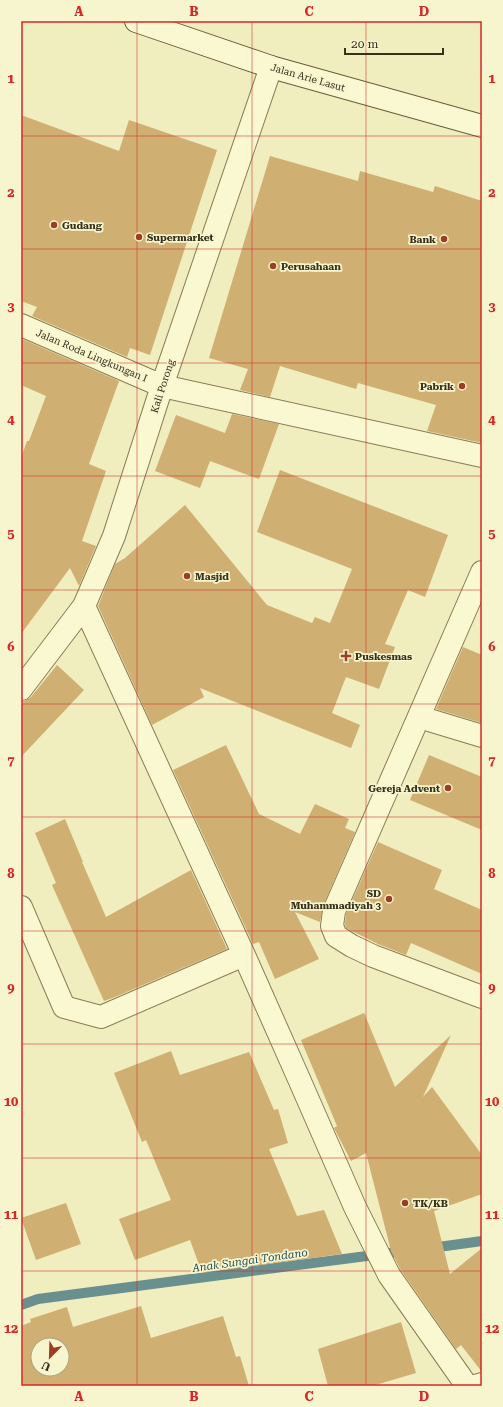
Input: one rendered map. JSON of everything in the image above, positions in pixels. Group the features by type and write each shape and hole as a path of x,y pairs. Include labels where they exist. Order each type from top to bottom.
{"street":[{"name":"Jalan Arie Lasut","path":"136,21 271,67 482,126"},
{"name":"Kali Porong","path":"21,689 84,606 114,536 162,386 271,67"},
{"name":"Jalan Roda Lingkungan I","path":"21,325 162,386 482,456"},
{"path":"482,572 334,911 332,926 336,936 373,956 482,997"},
{"path":"84,606 244,955 299,1078 354,1207 389,1275 467,1386"},
{"path":"419,717 482,736"},
{"path":"21,907 64,1007 101,1017 244,955"},
{"path":"475,1386 482,1384"}],"building":[{"path":"21,115 119,151 129,120 217,150 150,355 130,348 127,357 32,316 37,307 21,301"},
{"path":"270,156 358,181 360,171 433,192 435,186 482,201 482,443 427,431 436,405 358,383 356,389 280,366 270,397 240,390 248,369 209,358"},
{"path":"22,339 119,381 89,464 106,471 82,541 96,546 79,586 70,568 21,634 21,458 46,396 21,385"},
{"path":"232,414 279,424 259,479 210,461 200,488 155,471 176,415 225,433"},
{"path":"280,470 448,535 425,597 408,590 385,644 395,647 379,689 346,677 332,713 360,725 351,748 200,688 204,697 152,725 98,606 115,564 125,558 185,505 267,605 312,623 315,617 330,623 352,569 257,532"},
{"path":"463,647 482,655 482,723 436,709"},
{"path":"57,665 84,690 21,757 21,703 31,697"},
{"path":"226,745 259,814 300,834 315,804 349,819 345,828 355,832 323,906 320,922 295,912 319,959 275,979 259,942 253,944 173,770"},
{"name":"Gereja Advent","path":"429,755 482,777 482,830 410,800"},
{"path":"65,819 106,917 191,870 227,949 104,1001 52,885 56,883 35,833"},
{"name":"SD Muhammadiyah 3","path":"378,842 442,870 434,889 482,910 482,974 411,943 406,955 378,944 346,928 346,914"},
{"path":"364,1013 395,1087 451,1035 423,1097 432,1087 482,1155 482,1194 434,1211 450,1274 482,1248 482,1372 461,1345 456,1349 400,1269 391,1251 366,1153 351,1161 334,1128 337,1126 301,1040"},
{"path":"171,1051 180,1075 249,1052 274,1110 278,1109 288,1143 269,1149 297,1216 324,1210 342,1254 202,1273 190,1240 135,1260 119,1219 171,1200 146,1140 142,1142 114,1073"},
{"path":"66,1203 81,1244 36,1260 21,1218"},
{"path":"141,1306 151,1338 223,1316 236,1357 240,1356 249,1386 21,1386 21,1326 31,1322 30,1319 67,1307 73,1327"},
{"path":"401,1322 416,1373 372,1386 328,1386 318,1349"}],"waterway":[{"name":"Anak Sungai Tondano","path":"431,1248 482,1241"},
{"name":"Anak Sungai Tondano","path":"21,1305 38,1299 405,1251"}],"place":[{"name":"Gudang","path":"54,225"},
{"name":"Supermarket","path":"139,237"},
{"name":"Bank","path":"444,239"},
{"name":"Perusahaan","path":"273,266"},
{"name":"Pabrik","path":"462,386"},
{"name":"Masjid","path":"187,576"},
{"name":"Puskesmas","path":"346,656"},
{"name":"Gereja Advent","path":"448,788"},
{"name":"SD Muhammadiyah 3","path":"389,899"},
{"name":"TK/KB","path":"405,1203"}]}
